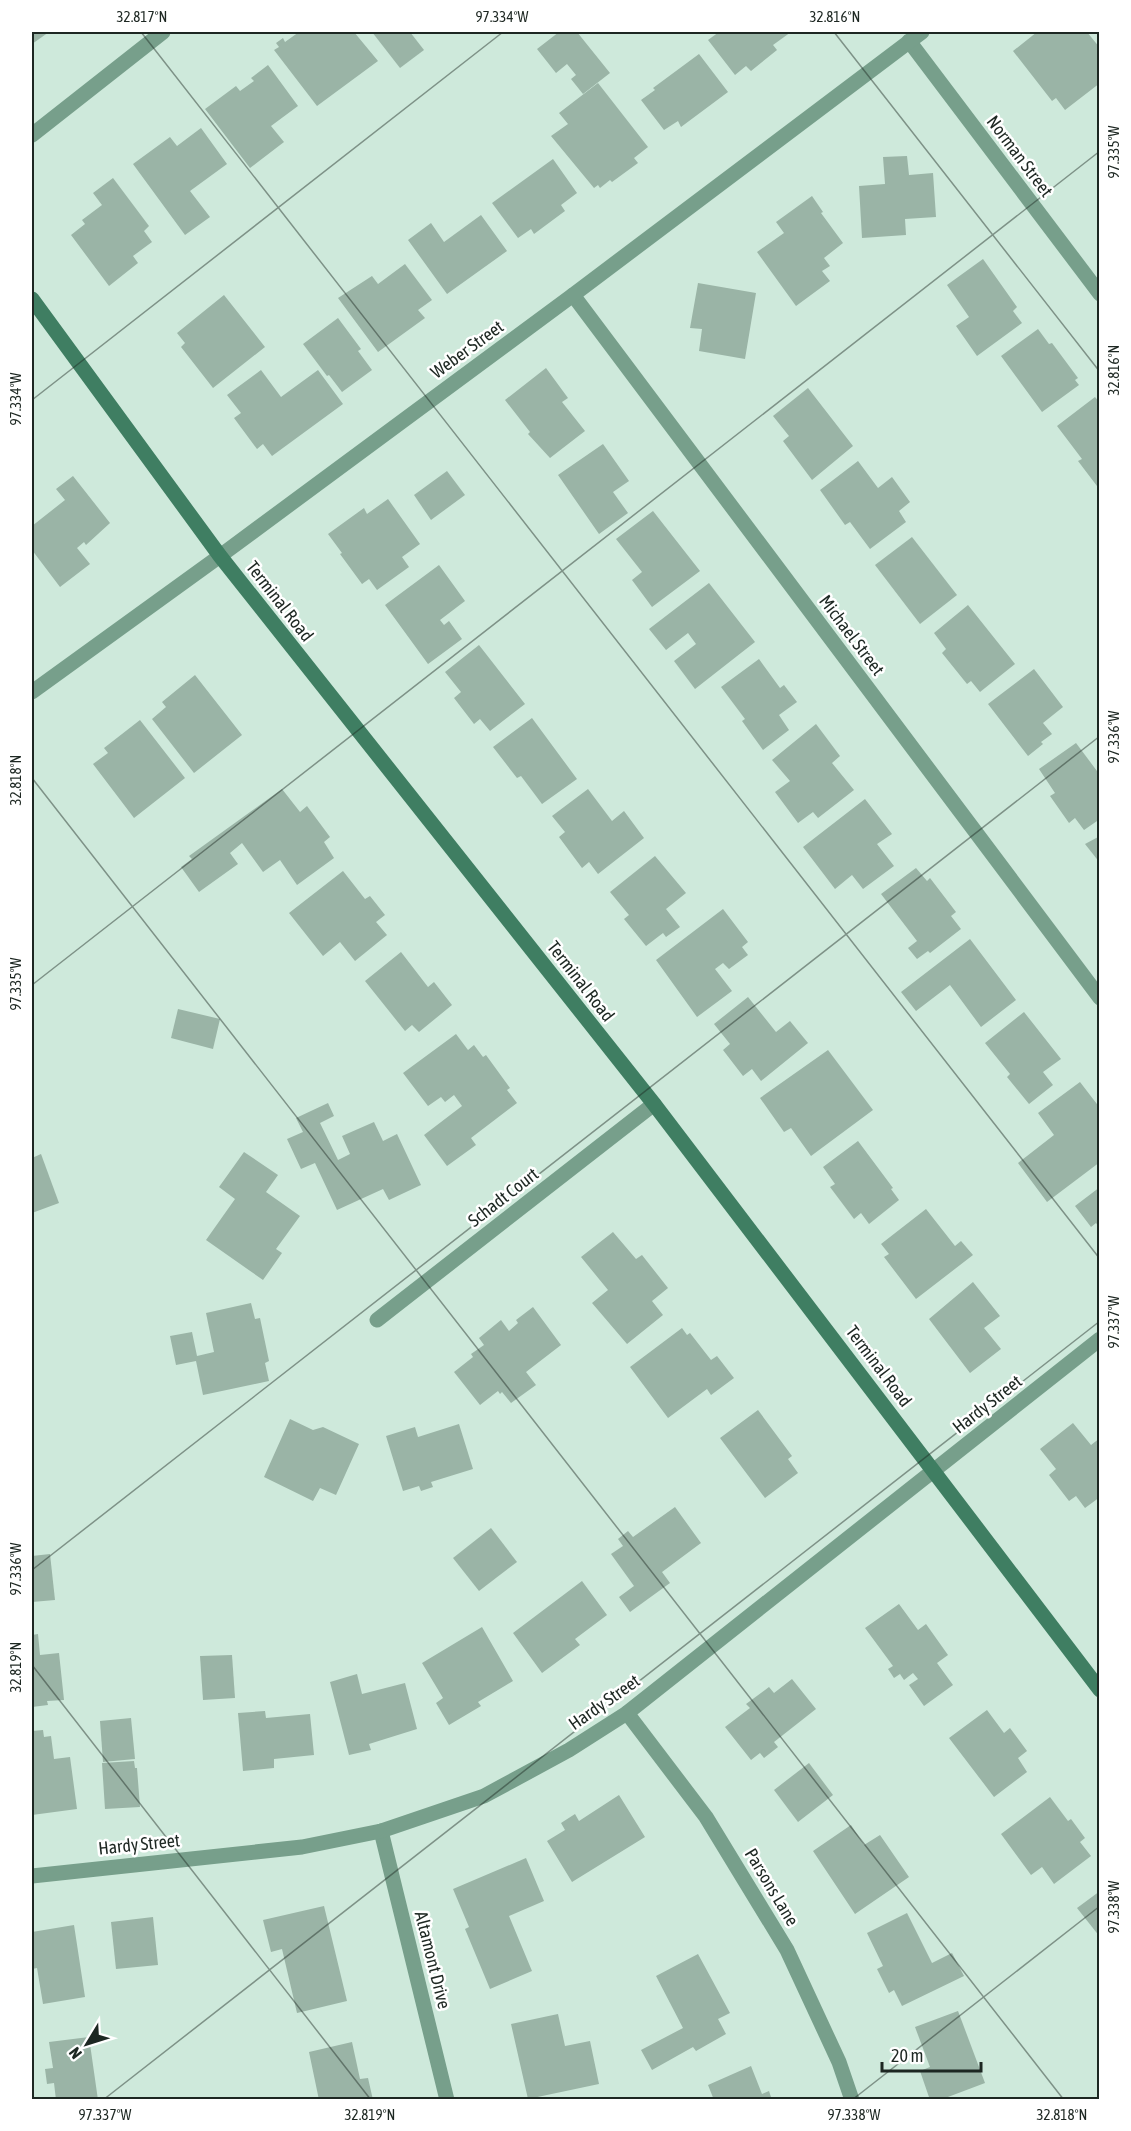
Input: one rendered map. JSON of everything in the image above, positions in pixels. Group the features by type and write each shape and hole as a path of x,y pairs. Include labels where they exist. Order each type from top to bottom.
{"main road":[{"name":"Terminal Road","path":"32,299 220,556 654,1104 1100,1690"}],"street":[{"path":"32,135 164,32"},
{"name":"Weber Street","path":"32,692 573,295 922,32"},
{"name":"Norman Street","path":"909,41 1100,294"},
{"name":"Michael Street","path":"573,295 1100,998"},
{"name":"Schadt Court","path":"377,1320 654,1104"},
{"name":"Hardy Street","path":"32,1876 302,1847 381,1830 484,1796 569,1750 627,1713 1100,1339"},
{"name":"Parsons Lane","path":"627,1713 706,1817 787,1950 839,2062 852,2100"},
{"name":"Altamont Drive","path":"381,1830 447,2100"}],"building":[{"path":"32,32 49,32 32,44"},
{"path":"299,32 354,32 378,61 317,106 274,50 279,47 276,43 283,38 285,42"},
{"path":"372,32 410,32 424,50 400,68"},
{"path":"559,32 577,32 610,73 583,94 571,79 576,75 567,64 556,73 537,49"},
{"path":"719,32 791,32 773,45 777,50 751,71 746,66 735,75 708,40"},
{"path":"1037,32 1087,32 1100,48 1100,83 1065,110 1056,98 1052,101 1013,51"},
{"path":"699,54 728,92 681,127 678,121 664,130 641,100 655,90 653,88"},
{"path":"268,65 298,106 271,126 284,142 250,168 205,109 236,86 240,91 254,81 251,78"},
{"path":"598,83 648,147 634,158 638,163 612,182 610,180 600,188 598,185 594,188 551,136 568,124 559,113"},
{"path":"201,128 227,164 190,191 210,217 185,235 133,164 170,137 177,146"},
{"path":"907,156 909,175 933,173 936,217 905,219 906,235 862,238 859,186 885,184 883,157"},
{"path":"553,159 577,193 561,205 565,211 534,234 531,229 518,238 492,203"},
{"path":"113,178 149,226 144,231 152,242 133,256 138,263 109,286 71,235 85,224 82,220 102,205 93,193"},
{"path":"812,196 823,212 821,213 843,243 824,258 830,266 822,271 830,281 796,306 757,252 784,233 776,222"},
{"path":"481,215 507,251 447,294 408,240 431,223 444,242"},
{"path":"983,259 1017,307 1013,311 1022,323 977,356 956,326 969,317 947,285"},
{"path":"405,264 432,300 418,310 425,318 378,352 338,298 372,276 378,284"},
{"path":"698,283 756,293 745,359 699,351 702,329 690,328"},
{"path":"224,295 265,347 213,388 181,347 185,343 177,333"},
{"path":"338,318 361,349 358,351 372,370 342,392 303,344"},
{"path":"1038,329 1049,344 1052,343 1078,378 1075,380 1079,385 1042,412 1001,356"},
{"path":"546,368 568,398 562,402 585,431 550,458 528,434 530,432 505,400"},
{"path":"261,370 281,397 318,370 343,404 272,456 263,444 257,449 234,418 241,413 227,395"},
{"path":"808,388 853,446 812,480 783,441 789,436 773,416"},
{"path":"1095,397 1100,403 1100,490 1078,461 1082,459 1057,426"},
{"path":"603,444 629,481 613,492 628,513 599,534 558,475"},
{"path":"858,461 878,488 892,477 910,502 899,511 906,522 870,549 850,522 845,525 820,490"},
{"path":"447,471 465,495 431,520 414,495"},
{"path":"73,476 110,523 86,545 84,542 77,548 90,564 60,587 32,550 32,526 65,500 56,489"},
{"path":"388,499 420,544 402,557 409,567 377,590 369,579 362,584 328,534 364,508 367,514"},
{"path":"653,511 700,571 652,607 632,580 642,572 616,539"},
{"path":"912,537 957,595 920,624 875,565"},
{"path":"439,565 465,601 440,620 444,625 449,621 462,639 428,664 385,605"},
{"path":"709,583 755,642 695,689 674,661 696,644 688,633 666,650 649,629"},
{"path":"968,605 1015,664 980,692 971,681 967,684 942,653 946,649 934,633"},
{"path":"479,645 525,704 490,731 480,719 474,724 454,698 461,692 445,672"},
{"path":"759,659 780,688 784,685 797,702 779,715 789,730 763,750 742,721 745,719 721,687"},
{"path":"1034,669 1063,707 1043,723 1052,734 1028,756 988,704"},
{"path":"195,675 242,735 194,773 152,719 166,707 162,702"},
{"path":"532,718 577,779 542,804 521,776 517,778 493,747"},
{"path":"140,720 185,778 134,818 93,764 108,753 104,748"},
{"path":"816,724 840,756 832,763 854,790 818,818 813,812 798,823 775,792 790,781 772,760"},
{"path":"1076,743 1100,775 1100,819 1084,830 1075,818 1069,823 1050,796 1055,793 1039,769"},
{"path":"282,789 300,812 307,806 330,837 324,842 334,858 297,885 280,860 263,872 242,843 230,853 238,864 199,892 181,867 192,859 189,856"},
{"path":"588,789 612,821 624,811 644,838 598,874 589,862 582,868 559,837 565,832 552,816"},
{"path":"865,799 892,834 877,844 894,866 863,889 852,875 835,889 803,847"},
{"path":"1100,836 1100,863 1085,844"},
{"path":"655,856 686,893 666,909 680,927 666,937 663,933 646,946 624,919 629,915 610,892"},
{"path":"916,868 927,881 930,878 956,912 951,916 961,929 930,953 928,951 917,959 908,948 917,941 881,894"},
{"path":"343,871 365,899 370,896 385,915 376,922 387,935 355,961 340,942 323,956 289,913"},
{"path":"723,909 748,942 742,947 748,955 729,969 723,963 715,969 732,991 697,1017 656,960"},
{"path":"970,939 1016,1000 981,1027 950,985 916,1011 901,992"},
{"path":"401,952 428,987 434,982 452,1005 419,1032 412,1025 405,1031 365,981"},
{"path":"748,997 776,1032 790,1021 808,1043 761,1081 752,1069 743,1076 723,1050 730,1044 714,1024"},
{"path":"178,1009 220,1019 213,1049 171,1038"},
{"path":"1024,1012 1061,1059 1043,1072 1053,1085 1029,1104 1007,1077 1010,1074 985,1043"},
{"path":"456,1034 468,1050 474,1045 483,1057 486,1055 510,1088 507,1090 517,1103 471,1138 476,1145 447,1166 424,1135 462,1106 454,1095 445,1102 441,1097 428,1106 403,1073"},
{"path":"828,1050 873,1110 811,1156 791,1128 784,1132 760,1098"},
{"path":"1080,1082 1100,1108 1100,1115 1097,1117 1100,1120 1100,1162 1047,1202 1018,1163 1054,1135 1038,1113"},
{"path":"328,1103 334,1116 320,1123 338,1160 350,1154 342,1136 374,1122 383,1141 397,1134 421,1185 389,1200 383,1189 337,1210 315,1163 301,1169 287,1139 303,1132 296,1118"},
{"path":"858,1141 893,1188 891,1189 899,1200 869,1224 861,1213 854,1219 830,1187 835,1184 823,1167"},
{"path":"244,1152 278,1175 266,1192 300,1216 276,1249 282,1253 263,1280 206,1240 235,1199 219,1187"},
{"path":"41,1154 59,1203 32,1213 32,1158"},
{"path":"1100,1187 1100,1229 1096,1223 1091,1227 1075,1206"},
{"path":"926,1209 955,1246 961,1241 973,1255 916,1299 884,1257 889,1254 881,1244"},
{"path":"613,1232 636,1259 642,1255 668,1288 652,1301 663,1315 627,1344 592,1303 608,1290 581,1257"},
{"path":"973,1282 1000,1316 984,1328 1001,1349 970,1373 929,1319"},
{"path":"251,1303 255,1319 260,1318 269,1361 265,1363 269,1381 203,1395 196,1361 176,1365 170,1336 192,1332 197,1356 214,1352 206,1313"},
{"path":"533,1307 561,1345 526,1372 536,1385 511,1403 502,1392 500,1394 498,1391 480,1405 454,1372 473,1357 471,1354 484,1345 479,1338 501,1320 509,1331 518,1323 516,1320"},
{"path":"682,1328 687,1335 690,1333 711,1360 717,1356 734,1378 711,1395 707,1389 668,1418 630,1367"},
{"path":"758,1410 792,1456 788,1459 798,1473 765,1498 720,1438"},
{"path":"290,1419 313,1430 323,1427 359,1444 336,1495 320,1488 313,1501 264,1477"},
{"path":"1073,1423 1091,1445 1100,1438 1100,1497 1085,1508 1076,1496 1069,1501 1049,1475 1056,1469 1040,1449"},
{"path":"459,1424 473,1469 431,1482 433,1487 421,1491 419,1486 403,1491 386,1436 415,1427 418,1437"},
{"path":"675,1507 701,1543 662,1572 670,1583 630,1612 619,1597 634,1586 611,1554 623,1546 618,1539 628,1531 633,1537"},
{"path":"491,1528 517,1562 479,1591 453,1558"},
{"path":"50,1554 55,1600 32,1602 32,1556"},
{"path":"582,1581 607,1615 575,1639 580,1645 542,1673 513,1633"},
{"path":"899,1604 918,1630 926,1624 948,1655 937,1663 953,1685 924,1706 909,1685 918,1679 913,1673 904,1680 900,1674 894,1678 888,1669 893,1666 865,1628"},
{"path":"482,1627 513,1681 478,1702 481,1706 449,1725 436,1703 443,1698 422,1663"},
{"path":"38,1634 40,1655 59,1653 64,1700 47,1701 48,1705 32,1707 32,1635"},
{"path":"232,1655 235,1698 203,1700 200,1656"},
{"path":"357,1674 362,1694 405,1683 417,1729 369,1744 371,1750 349,1755 330,1682"},
{"path":"792,1679 816,1709 774,1742 778,1747 764,1758 760,1753 751,1760 725,1727 750,1708 746,1704 769,1687 774,1693"},
{"path":"987,1710 1004,1733 1010,1728 1027,1751 1018,1758 1027,1772 994,1797 949,1738"},
{"path":"265,1711 266,1718 310,1714 314,1755 274,1759 274,1768 243,1771 238,1713"},
{"path":"131,1718 135,1759 103,1762 100,1721"},
{"path":"43,1730 44,1737 51,1736 54,1759 70,1757 77,1809 32,1815 32,1731"},
{"path":"134,1761 135,1768 137,1768 140,1807 105,1809 102,1763"},
{"path":"809,1763 833,1795 798,1822 774,1790"},
{"path":"619,1795 645,1837 572,1882 547,1841 565,1830 561,1823 575,1814 579,1821"},
{"path":"1050,1797 1068,1821 1071,1819 1085,1838 1080,1842 1091,1856 1054,1884 1042,1867 1031,1875 1001,1834"},
{"path":"851,1825 864,1845 880,1835 909,1877 855,1914 813,1851"},
{"path":"526,1858 544,1901 509,1916 532,1971 490,1989 465,1929 469,1927 453,1889"},
{"path":"1100,1891 1100,1937 1077,1908"},
{"path":"324,1906 347,2001 297,2013 282,1949 271,1952 263,1920"},
{"path":"907,1913 932,1963 952,1953 964,1976 902,2006 894,1990 889,1993 877,1969 883,1966 867,1933"},
{"path":"153,1917 158,1965 116,1969 111,1922"},
{"path":"74,1925 85,1997 43,2004 37,1968 32,1969 32,1951 34,1951 32,1932"},
{"path":"698,1954 730,2013 718,2019 726,2034 696,2051 693,2047 652,2070 641,2050 683,2028 656,1976"},
{"path":"958,2011 985,2083 940,2100 930,2100 920,2071 930,2067 915,2027"},
{"path":"558,2014 565,2046 590,2041 599,2084 528,2099 511,2024"},
{"path":"89,2037 98,2100 56,2100 54,2083 47,2084 45,2069 53,2068 49,2042"},
{"path":"352,2042 360,2079 368,2078 373,2100 319,2100 309,2052"},
{"path":"751,2066 762,2094 769,2091 772,2100 714,2100 708,2085"}]}
